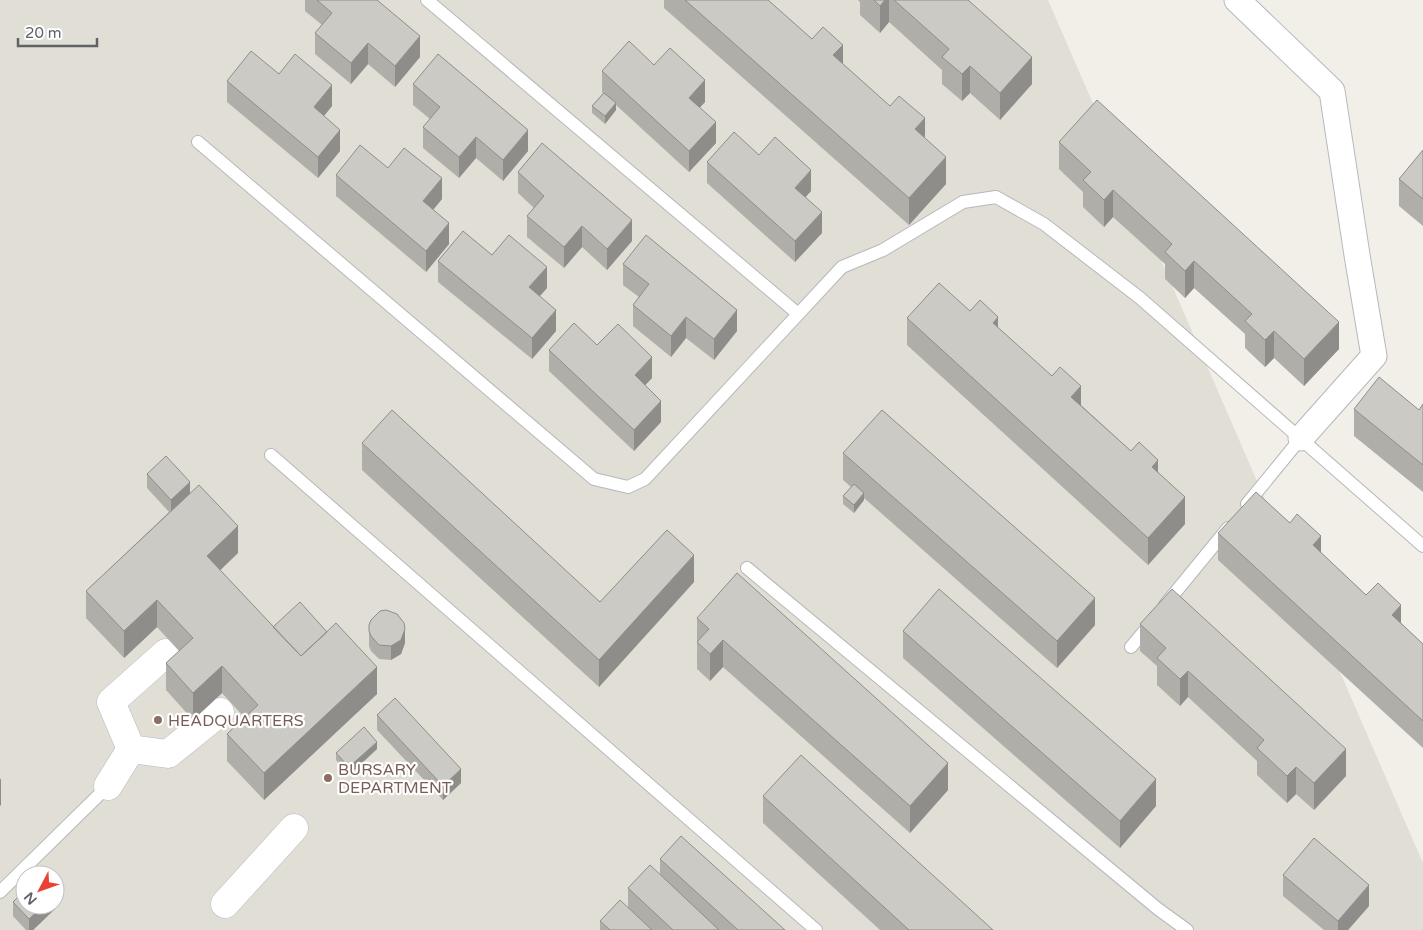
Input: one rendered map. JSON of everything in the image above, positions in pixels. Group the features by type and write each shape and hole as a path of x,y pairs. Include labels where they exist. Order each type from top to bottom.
{"street":[{"path":"1237,0 1332,91 1374,356 1301,438"},
{"path":"131,749 111,702 166,653"},
{"path":"131,749 168,754 220,712"},
{"path":"108,786 131,749"},
{"path":"225,904 294,828"}],"lane":[{"path":"427,0 797,313"},
{"path":"198,142 594,479 628,487 645,479 797,313 842,267 883,250 963,202 996,197 1044,224 1140,298 1423,546"},
{"path":"1131,647 1301,438"},
{"path":"271,455 816,930"},
{"path":"747,568 1158,909 1187,930"},
{"path":"0,892 108,786"}],"shaded area":[{"path":"0,0 1048,0 1423,863 1423,930 0,930"}],"building":[{"path":"317,0 377,0 420,36 395,66 368,43 351,63 315,33 332,13"},
{"path":"685,0 768,0 812,39 823,27 843,45 833,55 890,106 899,96 925,118 915,129 946,157 909,198"},
{"path":"874,0 885,0 880,6"},
{"path":"894,0 968,0 1032,57 1000,93 970,66 962,74 942,57 949,49"},
{"path":"629,41 654,65 670,48 705,80 689,98 716,122 689,151 602,71"},
{"path":"251,51 279,74 295,54 332,85 314,107 340,130 318,157 227,81"},
{"path":"438,54 528,130 503,160 476,137 459,157 423,127 440,107 413,84"},
{"path":"604,93 616,103 605,116 592,106"},
{"path":"1097,100 1339,322 1304,359 1274,331 1265,340 1245,321 1252,314 1194,261 1185,271 1165,252 1172,244 1113,190 1104,200 1083,180 1091,172 1059,142"},
{"path":"734,132 759,155 775,137 811,170 795,188 822,212 795,241 707,162"},
{"path":"542,143 632,220 607,249 582,226 564,247 527,216 544,196 518,172"},
{"path":"360,145 388,168 404,148 442,178 423,201 449,223 426,251 336,175"},
{"path":"1423,150 1423,199 1399,179"},
{"path":"463,231 492,255 509,235 547,267 529,287 556,310 532,338 438,261"},
{"path":"646,235 737,310 714,339 686,317 671,336 633,305 649,284 623,264"},
{"path":"939,283 970,311 980,300 998,317 993,323 1052,376 1060,367 1081,386 1071,397 1131,451 1139,442 1158,460 1152,467 1185,497 1148,538 907,318"},
{"path":"574,323 597,345 618,324 652,357 635,375 661,401 634,430 549,350"},
{"path":"1379,377 1419,410 1423,404 1423,465 1354,409"},
{"path":"392,410 600,602 667,530 694,555 599,660 362,443"},
{"path":"882,410 1095,598 1057,641 843,453"},
{"path":"166,456 190,482 171,500 147,474"},
{"path":"854,484 864,493 854,505 843,496"},
{"path":"199,485 238,526 207,556 301,656 336,623 377,667 264,773 227,734 258,705 222,666 193,693 166,663 193,638 157,600 124,631 86,591"},
{"path":"1256,492 1290,523 1297,514 1321,536 1313,545 1366,595 1378,583 1401,605 1392,615 1423,644 1423,721 1218,533"},
{"path":"737,573 948,763 910,806 723,640 710,654 697,642 709,629 697,618"},
{"path":"939,589 1156,779 1120,821 903,631"},
{"path":"1172,589 1346,749 1314,783 1296,767 1287,776 1257,748 1264,740 1188,671 1180,679 1157,658 1166,648 1140,624"},
{"path":"300,602 327,632 301,656 273,627"},
{"path":"386,610 397,614 404,623 405,629 401,640 391,646 379,645 369,631 371,620 380,611"},
{"path":"395,698 461,769 443,786 377,715"},
{"path":"364,727 377,742 349,767 336,753"},
{"path":"801,755 993,930 909,930 763,796"},
{"path":"681,836 785,930 738,930 660,859"},
{"path":"1314,838 1369,885 1338,921 1283,875"},
{"path":"650,865 719,930 673,930 628,888"},
{"path":"620,900 652,930 610,930 600,921"},
{"path":"25,915 33,915 29,919"}],"place":[{"name":"HEADQUARTERS","path":"158,720"},
{"name":"BURSARY DEPARTMENT","path":"328,778"}]}
